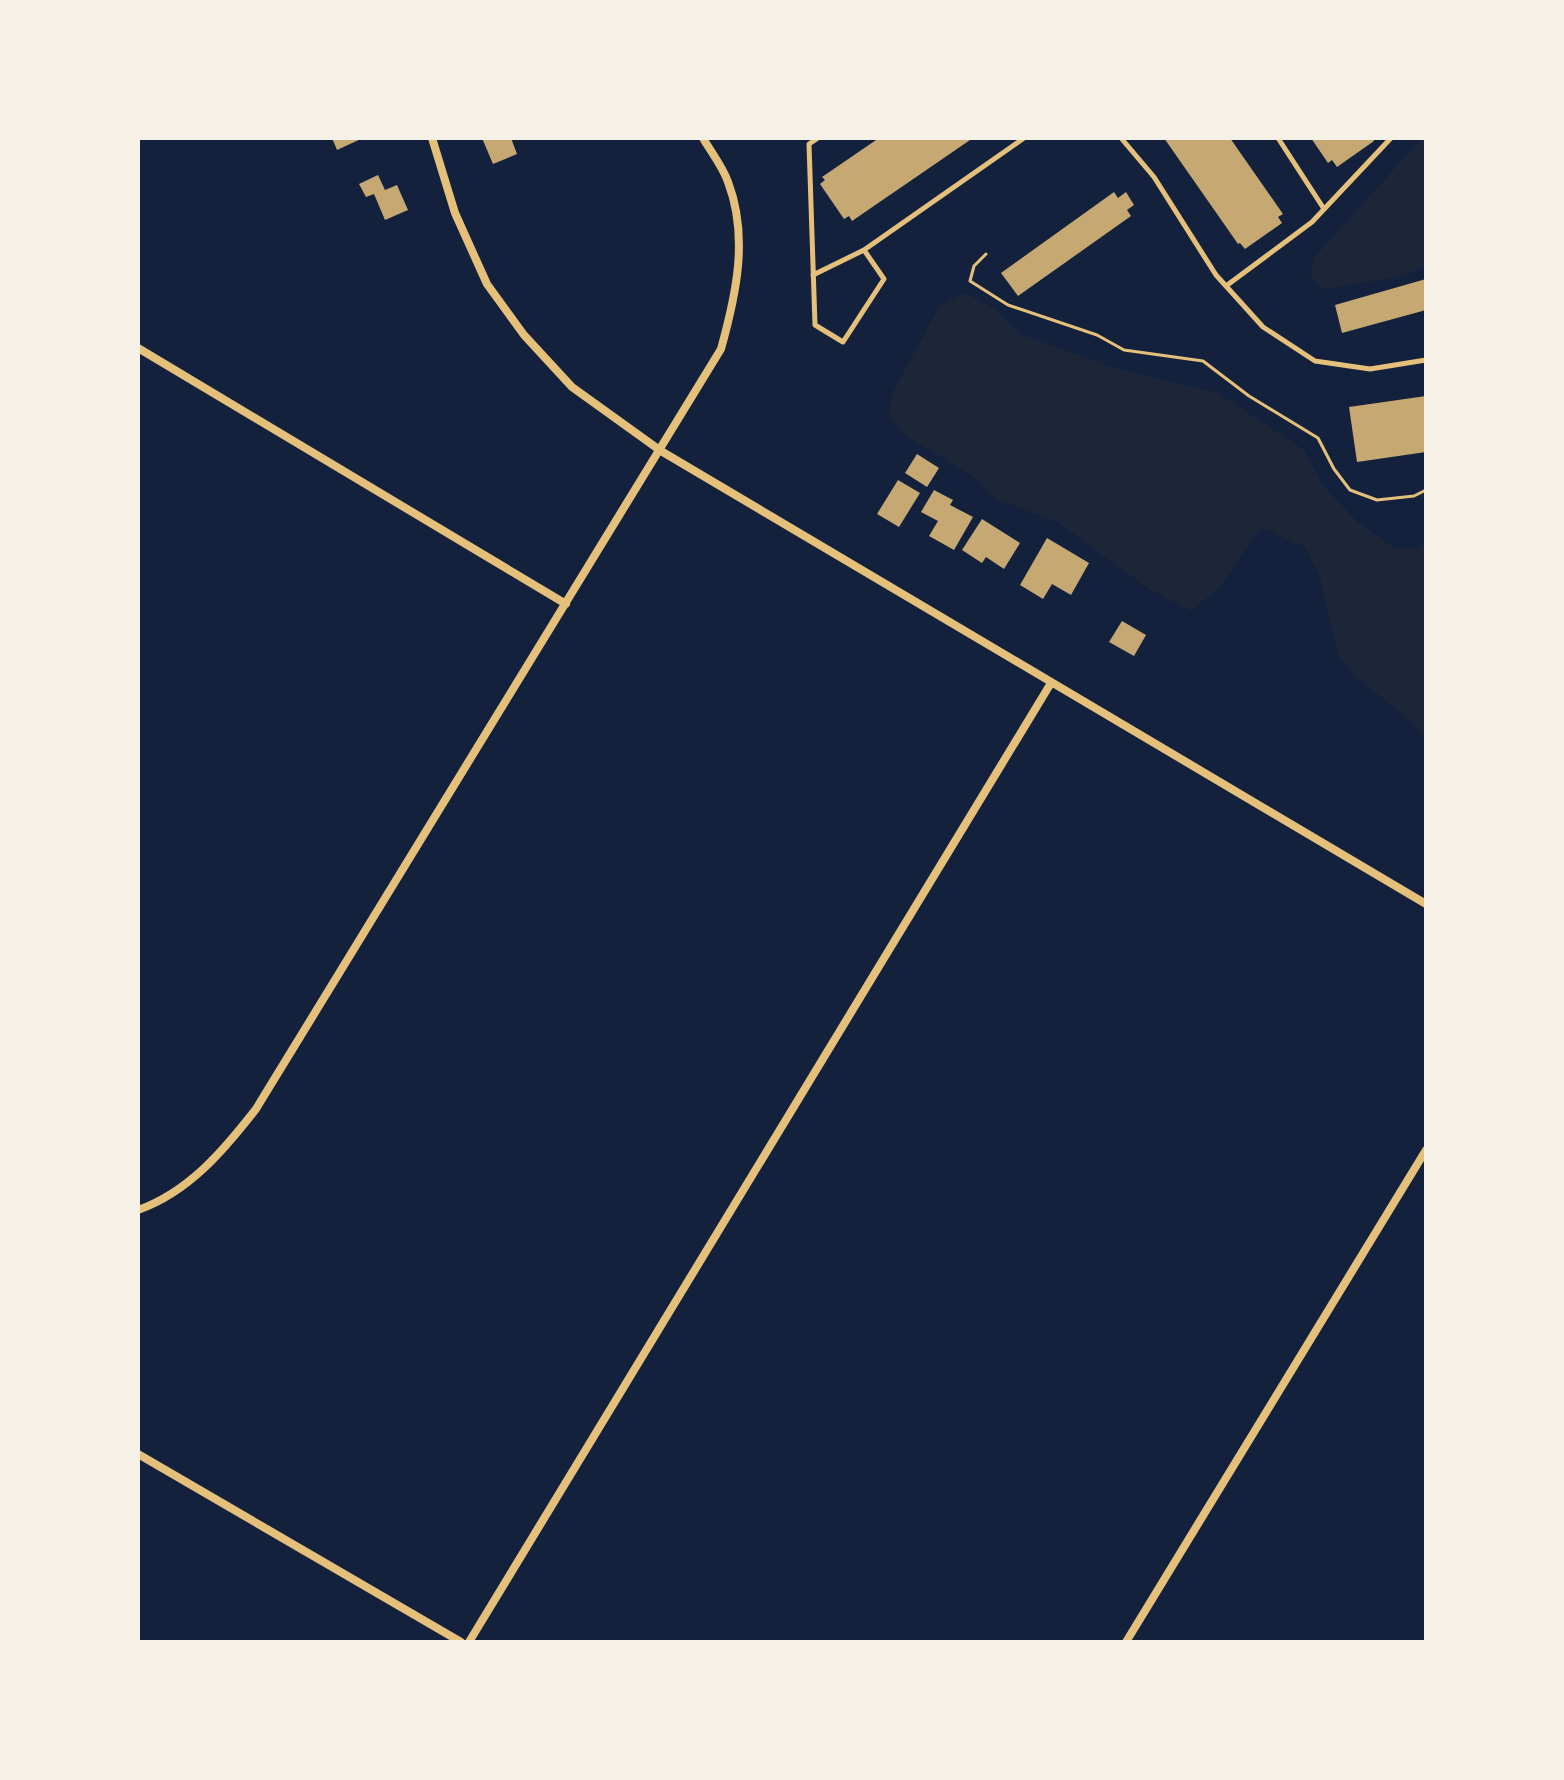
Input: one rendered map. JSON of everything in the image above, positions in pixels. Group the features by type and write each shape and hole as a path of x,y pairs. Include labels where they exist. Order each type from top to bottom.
{"street":[{"path":"432,138 455,213 487,284 524,335 572,387 661,451 1426,904"},
{"path":"138,1210 174,1192 209,1166 256,1109 721,349 735,298 739,260 736,217 728,181 703,138"},
{"path":"138,348 566,604"},
{"path":"469,1642 1051,683"},
{"path":"1126,1642 1426,1150"},
{"path":"138,1454 461,1642"}],"lane":[{"path":"818,138 809,144 815,325 843,342 884,279 864,250"},
{"path":"813,275 864,250 1024,138"},
{"path":"1121,138 1154,177 1226,286 1263,327 1315,361 1370,369 1426,360"},
{"path":"1278,138 1324,209"},
{"path":"1226,286 1312,222 1391,138"}],"path":[{"path":"986,254 974,266 970,281 987,294 1008,305 1097,335 1124,350 1203,361 1249,396 1318,438 1334,469 1350,490 1377,500 1414,496 1426,490"}],"shaded area":[{"path":"1422,138 1426,138 1426,266 1398,277 1323,289 1310,275 1315,257"},
{"path":"966,293 994,309 1020,334 1118,369 1218,393 1304,450 1323,486 1358,522 1394,548 1417,549 1426,544 1426,737 1358,679 1338,655 1320,577 1305,547 1265,529 1257,532 1221,586 1191,611 1148,588 1057,522 995,498 971,475 904,434 889,415 893,392 940,305"}],"building":[{"path":"332,138 363,138 337,150"},
{"path":"482,138 511,138 517,154 493,164"},
{"path":"879,138 973,138 852,221 849,216 844,219 820,184 825,180 822,177"},
{"path":"1164,138 1230,138 1283,214 1278,217 1282,223 1245,249 1238,244"},
{"path":"1311,138 1372,138 1374,141 1337,167 1332,160 1328,163"},
{"path":"378,175 385,190 397,185 408,210 385,220 374,194 366,197 359,184"},
{"path":"1114,192 1118,198 1126,192 1134,205 1127,210 1131,216 1018,296 1001,273"},
{"path":"1426,279 1426,310 1342,333 1335,305"},
{"path":"1426,396 1426,452 1357,462 1349,407"},
{"path":"917,454 939,468 927,487 905,473"},
{"path":"898,480 920,493 899,527 877,514"},
{"path":"934,490 953,500 950,505 973,517 954,550 929,536 938,521 921,512"},
{"path":"982,519 1020,543 1004,569 986,557 982,563 962,550"},
{"path":"1047,538 1089,563 1071,595 1052,584 1043,599 1020,585"},
{"path":"1122,621 1146,635 1134,656 1109,642"}]}
